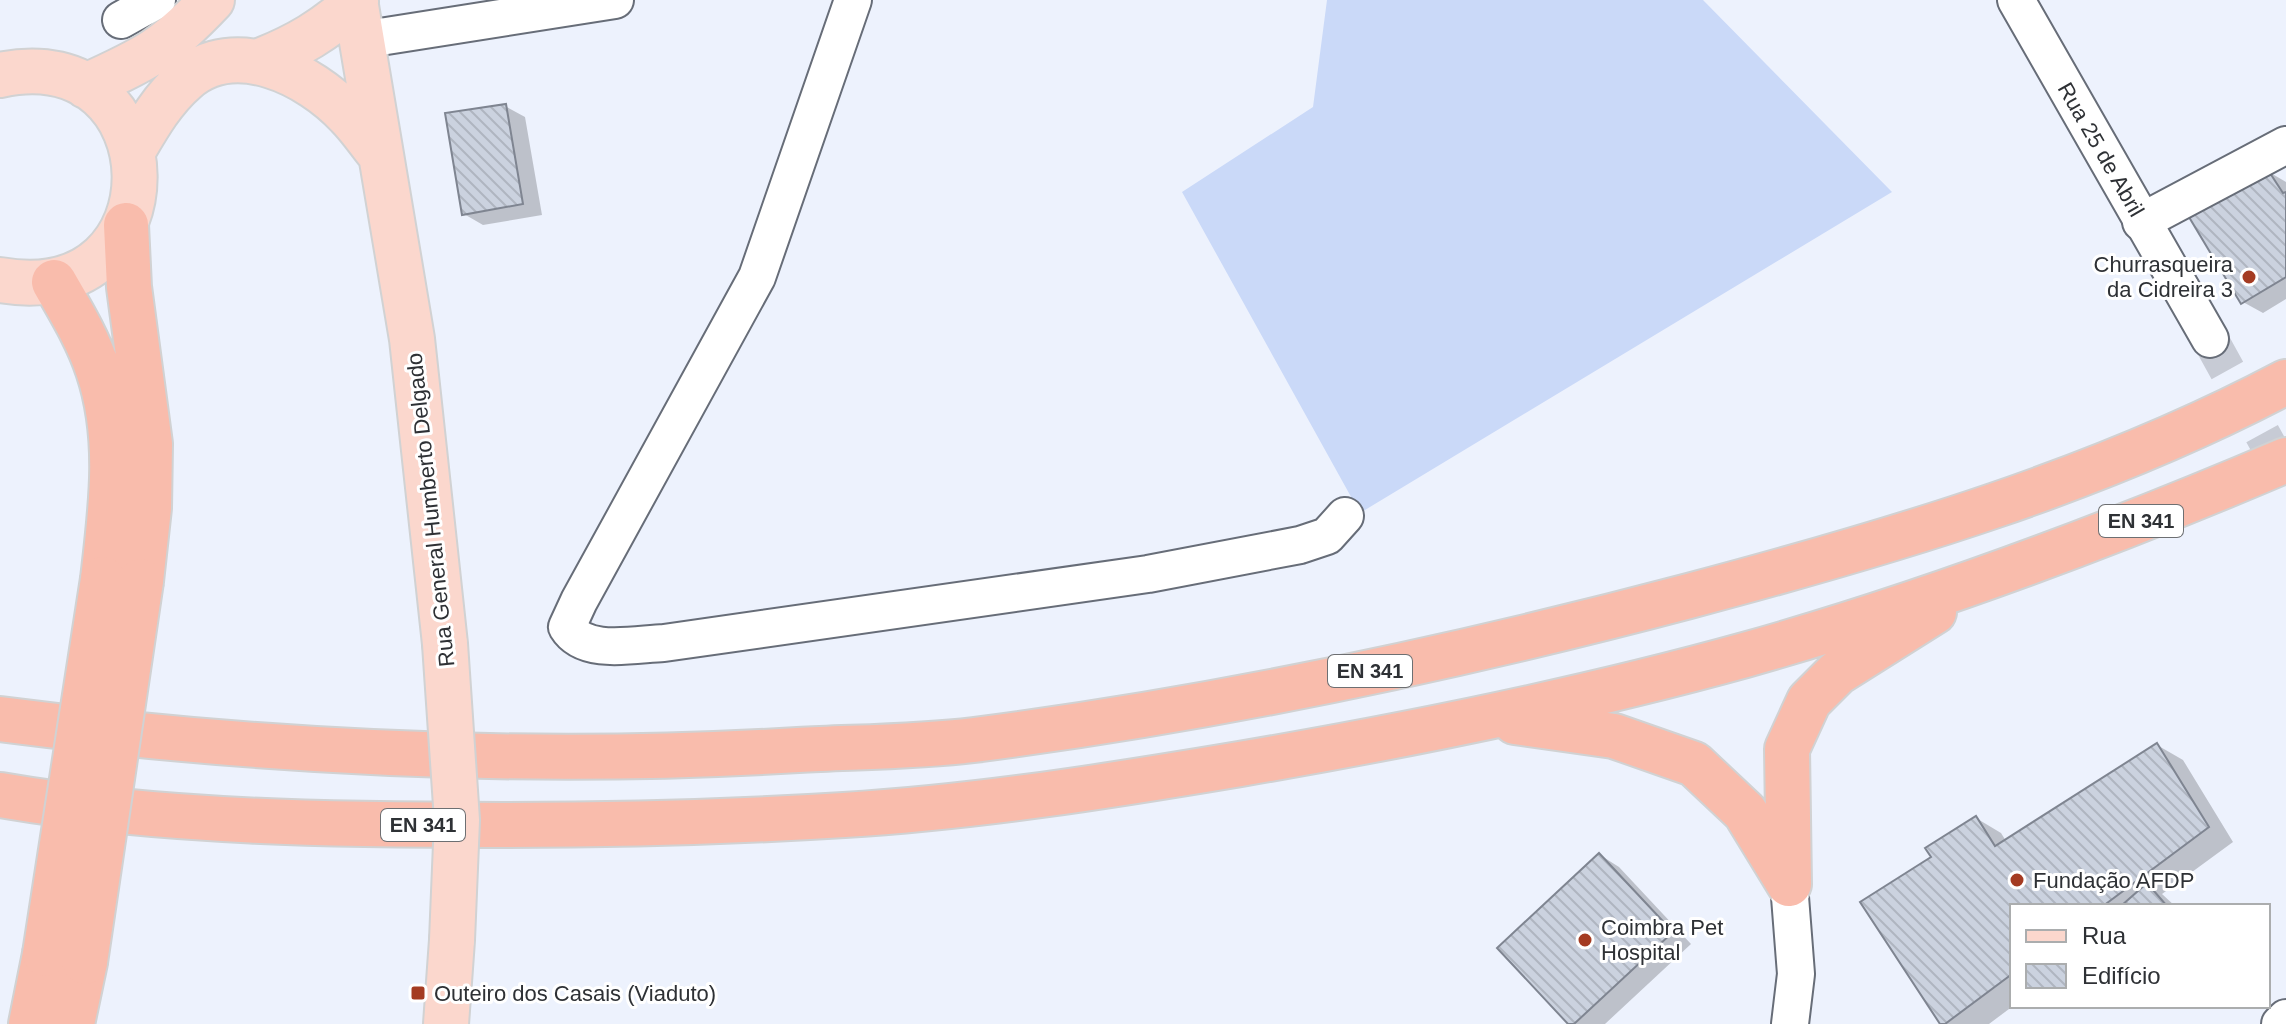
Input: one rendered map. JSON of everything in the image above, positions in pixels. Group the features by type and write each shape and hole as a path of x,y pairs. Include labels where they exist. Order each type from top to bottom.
{"highway":[{"path":"72,1024 65,958 122,580 149,508 150,444 129,287 126,225"},
{"path":"54,282 87,342 108,404 111,508 122,580"},
{"name":"EN 341","path":"10,718 413,755 692,757 999,736 1300,687 1566,629 1817,562 1970,514 2128,454 2286,382"},
{"name":"EN 341","path":"7,798 286,821 566,825 846,815 988,801 1165,776 1493,718 1748,654 1993,576 2152,517 2286,460"},
{"path":"1789,884 1787,749 1809,701 1837,673 1993,576"},
{"path":"1493,718 1614,736 1694,764 1745,812 1789,884"},
{"path":"31,1024 65,958"}],"main road":[{"path":"86,86 145,60 175,39 212,0"},
{"path":"260,61 300,45 356,11"},
{"name":"Rua General Humberto Delgado","path":"356,11 412,339 445,644 457,820 446,1024"},
{"path":"134,149 165,101 186,78 233,59 260,61 301,79 347,113 379,153"},
{"path":"0,75 24,70 56,73 86,86 107,102 124,125 134,149 136,188 126,225 108,251 84,270 54,282 25,284 0,280"}],"street":[{"path":"121,20 157,0"},
{"path":"356,11 615,0"},
{"path":"853,0 757,277 586,588 567,627 569,632 593,645 664,643 1148,574 1300,545 1327,536 1345,516"},
{"name":"Rua 25 de Abril","path":"2016,0 2210,339"},
{"path":"2141,222 2286,145"},
{"path":"1789,884 1796,974 1790,1024"},
{"path":"2280,1024 2286,1018"}],"shaded area":[{"path":"1327,0 1703,0 1892,192 1360,513 1182,192 1313,107"}],"building":[{"path":"506,104 523,204 462,215 445,113"},
{"path":"2268,170 2283,193 2286,192 2286,277 2241,304 2189,217"},
{"name":"Fundação AFDP","path":"2157,743 2209,827 2106,904 2010,904 2010,975 1945,1024 1940,1024 1860,902 1931,857 1925,848 1976,816 1995,846"},
{"name":"Coimbra Pet Hospital","path":"1599,853 1673,932 1574,1024 1568,1024 1497,948"},
{"path":"2147,883 2165,904 2123,904"}],"tunnel":[{"path":"2210,339 2286,477"}],"place":[{"name":"Churrasqueira da Cidreira 3","path":"2249,277"},
{"name":"Fundação AFDP","path":"2017,880"},
{"name":"Coimbra Pet Hospital","path":"1585,940"},
{"name":"Outeiro dos Casais (Viaduto)","path":"418,993"}]}
